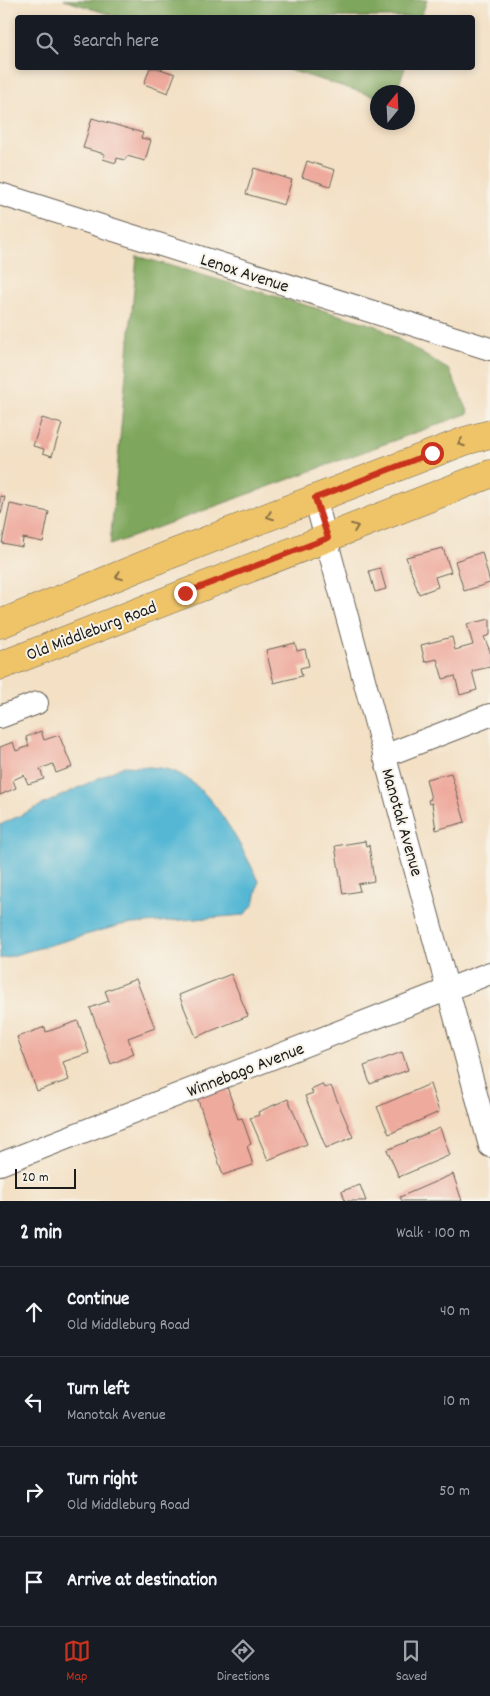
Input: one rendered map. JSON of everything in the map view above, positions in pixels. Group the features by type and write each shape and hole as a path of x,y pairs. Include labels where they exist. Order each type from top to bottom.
{"main road":[{"path":"0,624 315,498 465,441 490,434"},
{"name":"Old Middleburg Road","path":"0,666 490,474"}],"street":[{"name":"Lenox Avenue","path":"0,194 490,349"},
{"name":"Manotak Avenue","path":"315,498 328,538 384,756 490,1146"},
{"path":"0,717 37,702"},
{"path":"384,756 490,715"},
{"name":"Winnebago Avenue","path":"0,1164 490,973"}],"green space":[{"path":"64,0 427,0 422,15 112,15"},
{"path":"289,70 404,70 399,85 370,85 370,95"},
{"path":"137,256 377,326 449,370 469,413 110,545"}],"water":[{"path":"124,766 167,769 187,779 201,790 224,819 259,881 254,904 244,915 121,925 0,959 0,825"}],"building":[{"path":"149,70 163,70 175,74 168,93 144,84"},
{"path":"92,118 143,133 141,138 151,140 145,161 127,156 125,160 117,158 116,163 103,159 105,154 83,148"},
{"path":"307,161 335,170 330,186 302,177"},
{"path":"254,168 292,180 284,205 246,194"},
{"path":"42,418 62,424 52,456 43,453 44,449 33,446"},
{"path":"0,496 5,497 1,514 0,514"},
{"path":"10,504 49,512 43,542 23,538 22,547 2,543"},
{"path":"443,548 451,572 435,577 438,587 419,594 406,557"},
{"path":"482,552 490,583 464,591 455,561"},
{"path":"380,568 386,589 375,592 369,571"},
{"path":"490,619 490,635 484,637 490,651 490,667 472,671 477,690 460,695 455,676 443,679 437,659 425,662 421,645 452,637 455,650 473,645 467,624"},
{"path":"295,643 297,651 305,649 309,666 300,668 302,676 274,683 266,650"},
{"path":"41,731 44,740 59,735 72,767 56,773 53,764 40,769 44,779 28,784 24,775 13,780 16,788 0,795 0,747 13,742 16,751 29,746 26,737"},
{"path":"451,773 465,822 436,830 432,803 429,804 428,800 431,799 426,779"},
{"path":"365,841 366,846 369,845 374,881 358,884 360,891 343,894 335,846"},
{"path":"231,974 248,1016 196,1037 179,995"},
{"path":"136,979 155,1028 128,1038 134,1054 111,1064 90,1008 109,1001 105,991"},
{"path":"78,1021 89,1053 63,1062 69,1080 37,1091 17,1037 45,1027 46,1032"},
{"path":"402,1052 408,1070 370,1084 364,1066"},
{"path":"226,1084 238,1119 242,1118 251,1144 247,1146 253,1165 223,1175 196,1094"},
{"path":"322,1084 324,1088 331,1086 353,1137 326,1148 305,1096 313,1093 311,1089"},
{"path":"430,1084 439,1112 389,1134 377,1107"},
{"path":"288,1099 307,1144 268,1160 250,1118 259,1115 258,1112"},
{"path":"440,1128 450,1155 399,1177 387,1150"},
{"path":"453,1174 462,1201 402,1201 400,1197"},
{"path":"360,1185 366,1201 345,1201 342,1191"}],"route":[{"path":"185,593 328,538 315,498 432,453"}]}
